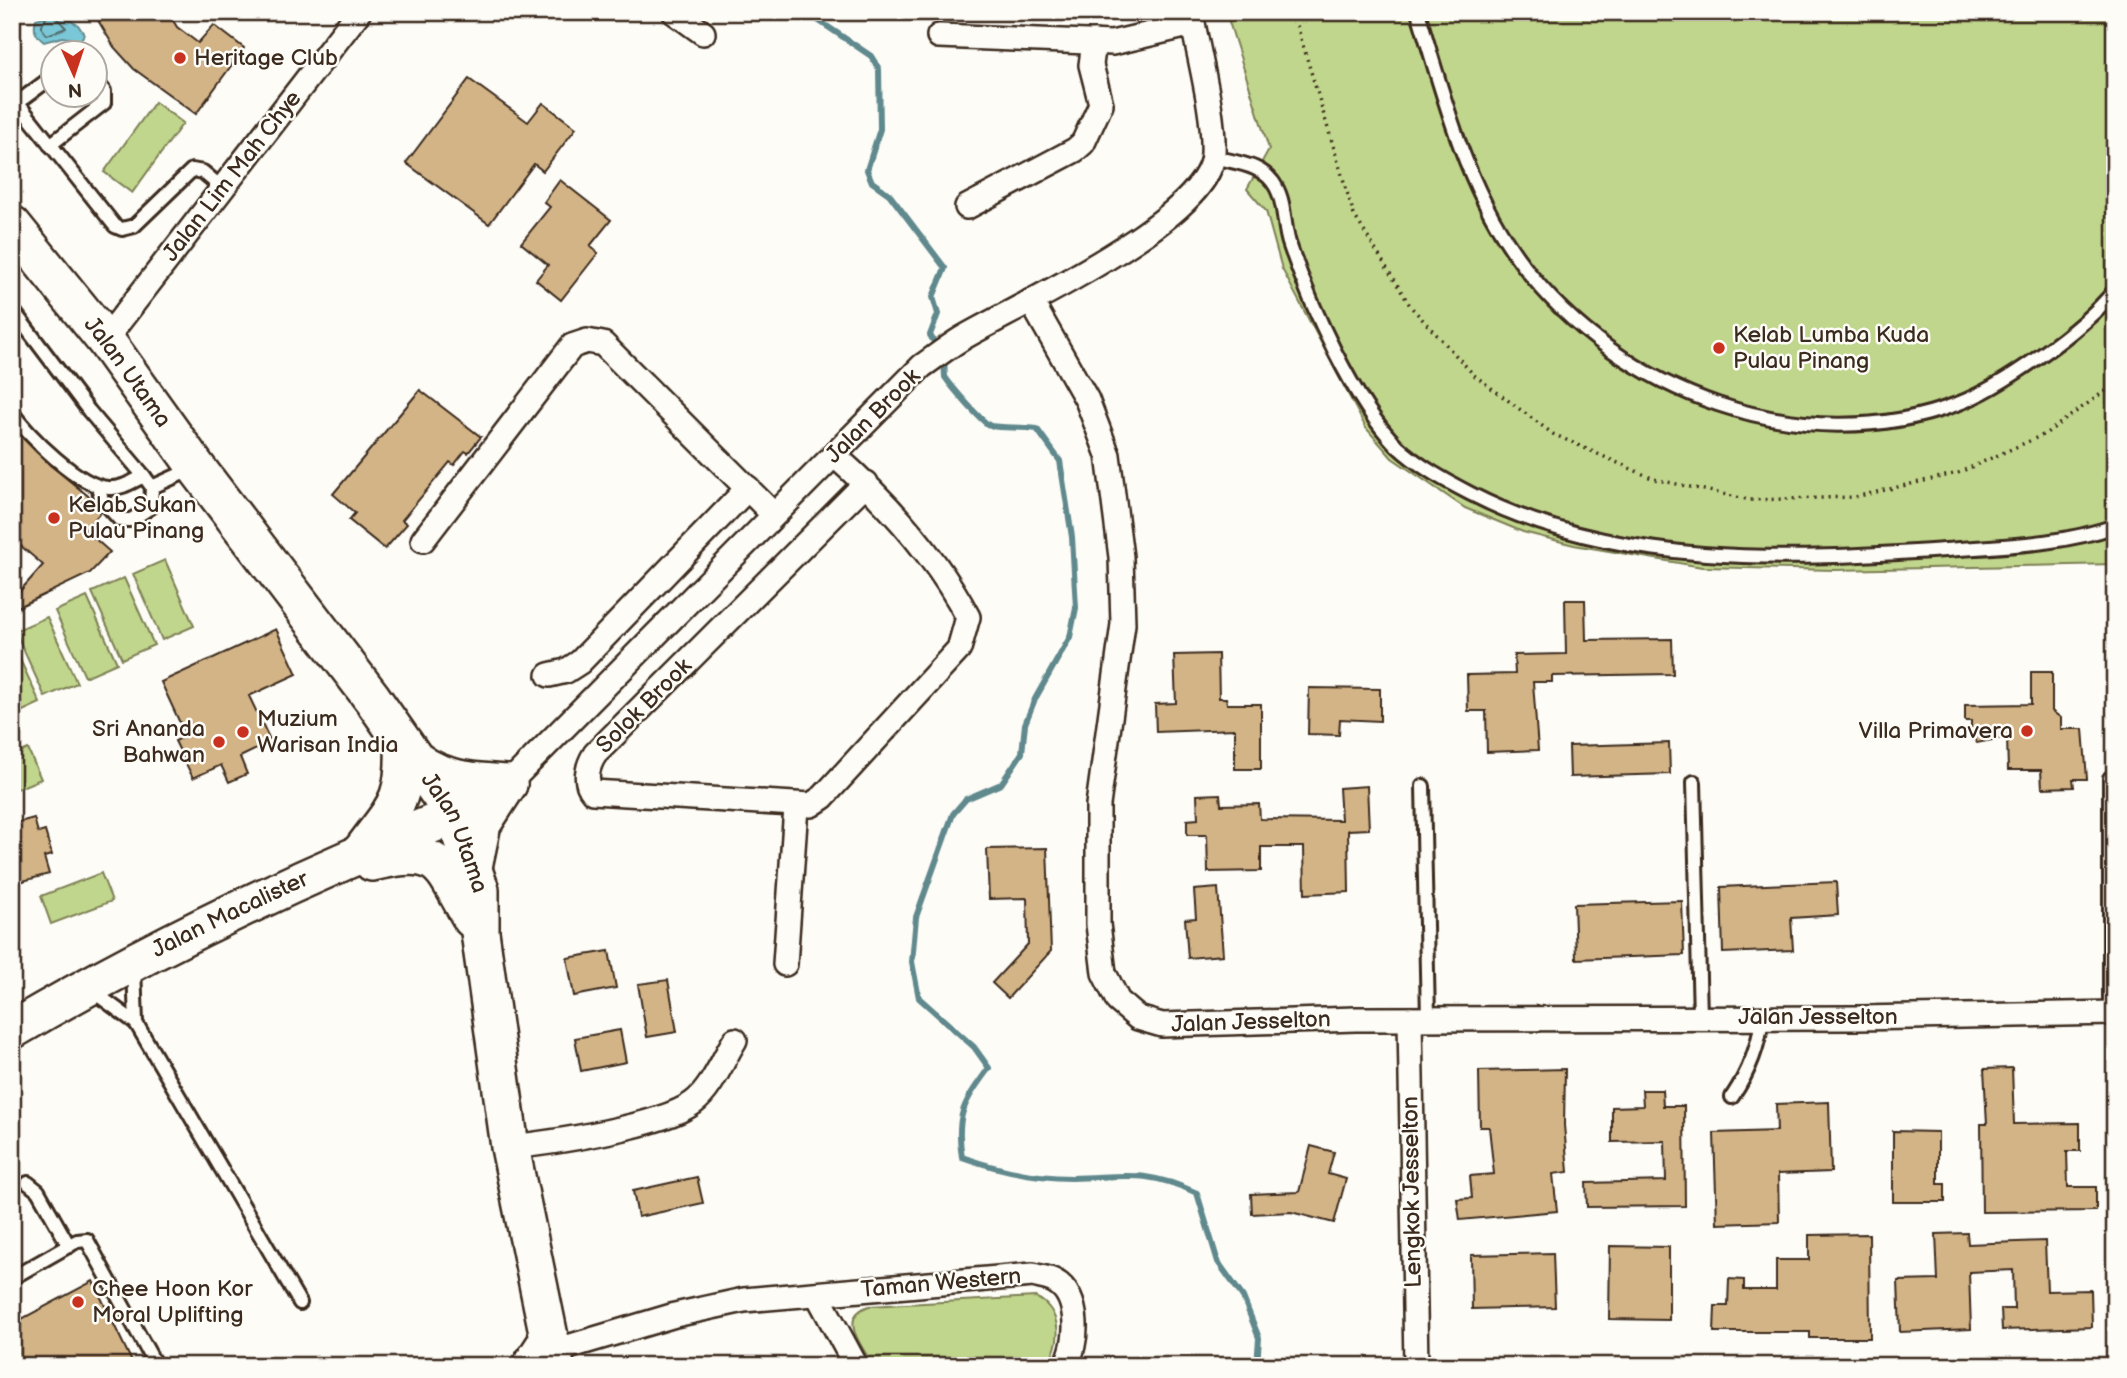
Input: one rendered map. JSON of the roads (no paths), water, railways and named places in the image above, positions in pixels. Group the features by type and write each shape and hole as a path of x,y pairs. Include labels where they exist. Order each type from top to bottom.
{"main road":[{"name":"Jalan Utama","path":"12,225 105,340 454,815 480,890 480,932 510,1147 543,1350"},
{"path":"410,753 427,769 470,782 508,784"},
{"path":"361,852 397,807 410,753"},
{"path":"473,867 482,824 508,784"},
{"name":"Jalan Macalister","path":"12,1030 208,923 361,852 454,815"},
{"path":"321,870 404,854 431,859 444,869 480,932"}],"street":[{"name":"Jalan Lim Mah Chye","path":"105,340 359,12"},
{"path":"674,12 703,33"},
{"path":"939,36 1112,43 1140,38 1192,18 1213,157"},
{"path":"967,207 1083,143 1101,104 1091,65 1094,41"},
{"name":"Jalan Brook","path":"454,815 508,784 772,514 922,366 960,340 1031,301 1164,220 1199,189 1213,157"},
{"name":"Jalan Jesselton","path":"1031,301 1087,400 1108,455 1121,557 1123,624 1098,805 1098,924 1104,973 1118,1001 1138,1018 1163,1025 1419,1018 2112,1013"},
{"path":"423,540 572,346 587,341 603,345 772,514"},
{"name":"Solok Brook","path":"834,454 866,483 939,568 968,617 959,649 822,797 811,805 796,807 598,794 589,788 588,771 596,754 866,483"},
{"path":"549,675 566,671 580,662 748,488"},
{"path":"785,964 796,807"},
{"name":"Lengkok Jesselton","path":"1416,1366 1419,1018"},
{"path":"510,1147 549,1144 682,1110 702,1095 735,1040"},
{"name":"Taman Western","path":"543,1350 744,1300 1033,1276 1055,1281 1069,1296 1074,1318 1073,1351 1065,1366"},
{"path":"817,1294 856,1366"}],"lane":[{"path":"1418,12 1455,134 1475,187 1501,234 1523,266 1572,317 1617,354 1669,384 1705,399 1728,408 1777,420 1832,424 1893,420 1957,404 2015,374 2067,337 2115,290"},
{"path":"38,86 15,100 108,220 122,229 134,226 192,170 203,172 222,188"},
{"path":"50,145 98,108"},
{"path":"1213,157 1258,168 1276,187 1289,243 1299,270 1349,377 1382,428 1422,466 1492,505 1537,523 1584,536 1703,554 1844,557 2000,546 2099,532 2115,526"},
{"path":"12,309 89,411 152,487 149,510 125,521 116,517 102,500 98,487"},
{"path":"12,321 12,359"},
{"path":"12,412 76,475 98,487 120,487 144,476"},
{"path":"152,487 196,467"},
{"path":"2110,778 2112,1013"},
{"path":"1694,782 1700,1017"},
{"path":"1419,1018 1423,786"},
{"path":"133,962 136,1023"},
{"path":"89,988 136,1023 300,1303"},
{"path":"1732,1097 1746,1077 1760,1039 1762,1017"},
{"path":"28,1183 38,1191 68,1246"},
{"path":"12,1278 68,1246 82,1240 90,1243 156,1366"}],"water":[{"path":"57,13 78,25 84,34 82,38 40,38 35,29 36,19"}],"waterway":[{"path":"806,12 871,56 879,69 880,129 867,170 872,182 889,194 945,268 933,297 938,314 930,335 938,349"},
{"path":"944,359 945,377 981,419 991,426 1037,429 1060,461 1072,537 1076,608 1070,637 1035,699 1025,724 1022,753 1001,784 966,799 953,814 916,917 912,962 919,998 974,1047 989,1068 973,1090 964,1109 960,1130 962,1157 1044,1177 1149,1177 1197,1193 1218,1262 1243,1297 1259,1338 1257,1366"}],"place":[{"name":"Heritage Club","path":"180,58"},
{"name":"Kelab Lumba Kuda Pulau Pinang","path":"1719,348"},
{"name":"Kelab Sukan Pulau Pinang","path":"54,518"},
{"name":"Villa Primavera","path":"2027,731"},
{"name":"Muzium Warisan India","path":"243,732"},
{"name":"Sri Ananda Bahwan","path":"219,742"},
{"name":"Chee Hoon Kor Moral Uplifting","path":"78,1302"}]}
